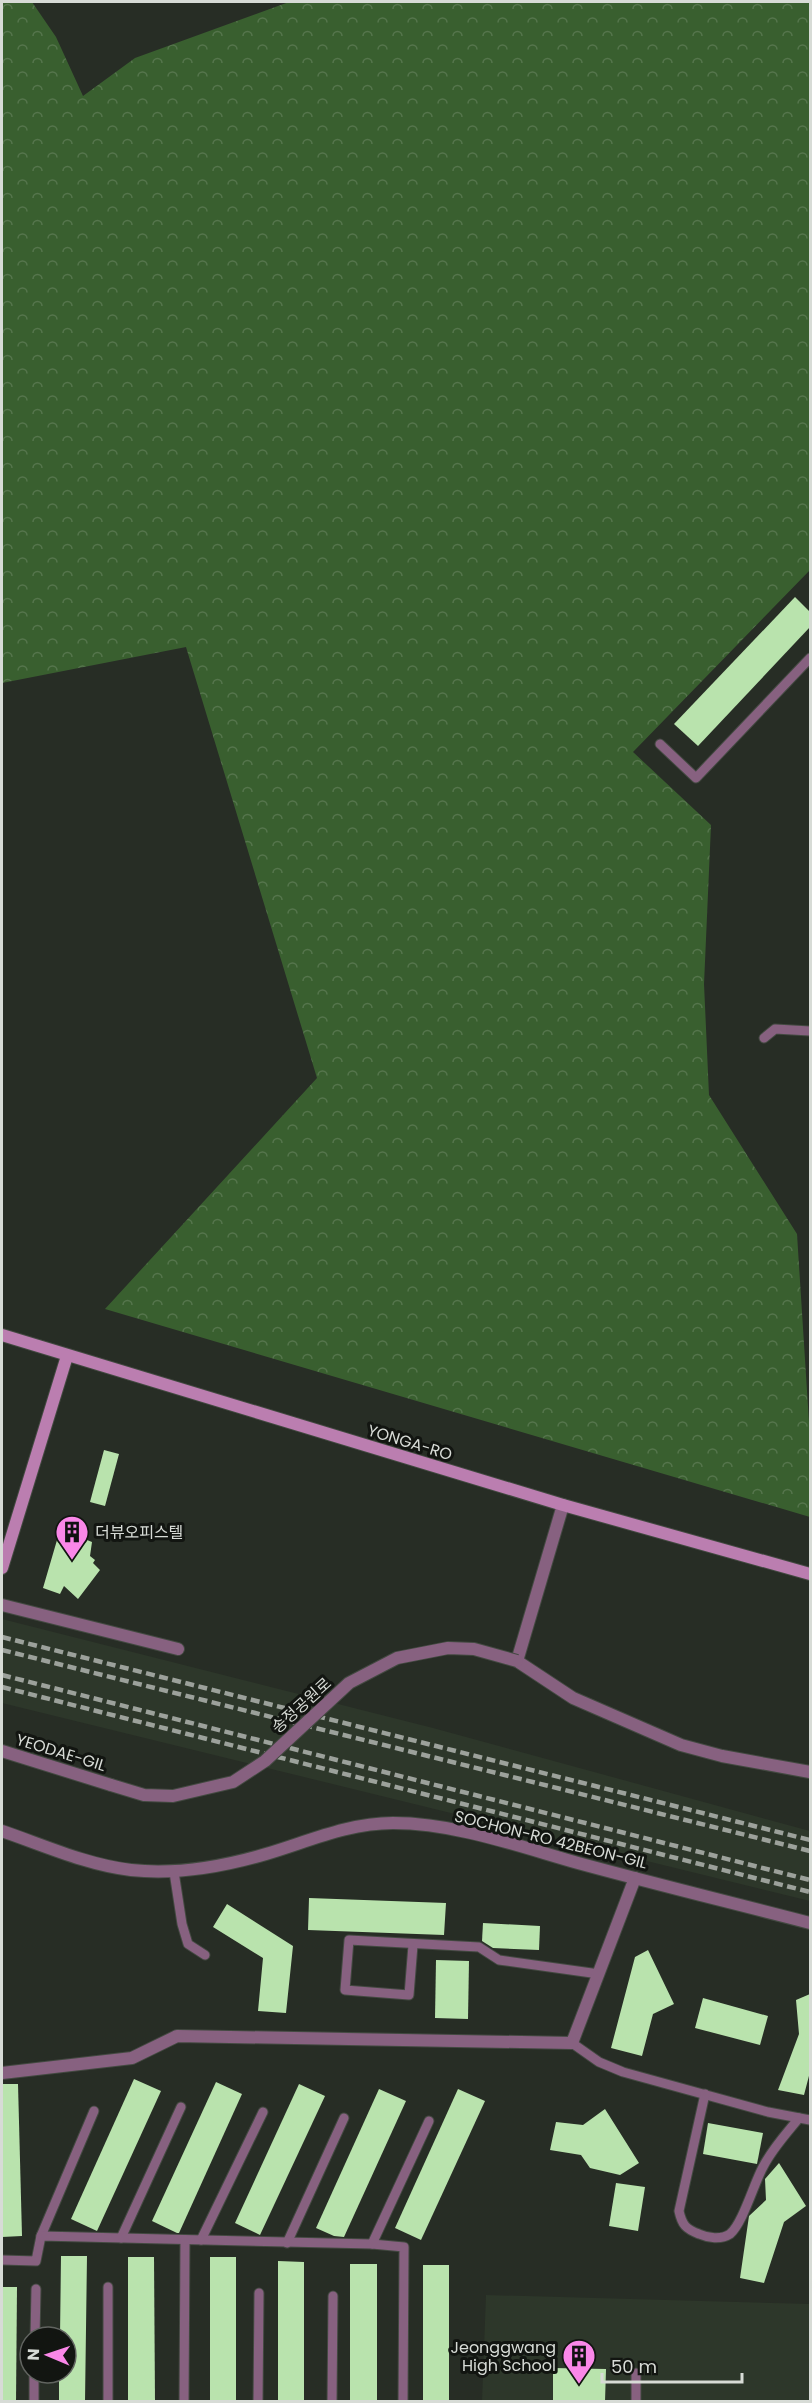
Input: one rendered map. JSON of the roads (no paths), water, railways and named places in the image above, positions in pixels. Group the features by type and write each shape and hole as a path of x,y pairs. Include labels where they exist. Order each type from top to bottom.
{"street":[{"name":"YONGA-RO","path":"2,1335 563,1505 810,1574"},
{"path":"2,1568 21,1499 67,1356"},
{"path":"517,1661 563,1505"},
{"path":"2,1605 177,1649"},
{"name":"송정공원로","path":"111,1785 144,1795 173,1796 233,1782 265,1761 349,1683 397,1658 448,1648 474,1649 517,1661 573,1698 681,1745 722,1756 810,1772"},
{"name":"YEODAE-GIL","path":"2,1751 111,1785"},
{"name":"SOCHON-RO 42BEON-GIL","path":"2,1831 99,1863 131,1870 174,1872 211,1868 241,1861 329,1833 392,1823 445,1829 810,1923"},
{"path":"2,2073 132,2058 177,2036 572,2043 635,1878"}],"lane":[{"path":"660,744 696,778 810,658"},
{"path":"764,1038 775,1029 810,1031"},
{"path":"174,1872 182,1924 188,1944 205,1955"},
{"path":"413,1944 409,1995 345,1990 349,1940 479,1947 499,1960 598,1974"},
{"path":"572,2043 599,2062 623,2072 810,2120"},
{"path":"705,2094 679,2211 681,2223 702,2236 718,2238 729,2235 736,2226 763,2167 799,2118"},
{"path":"121,2238 181,2108"},
{"path":"2,2260 36,2261 41,2236 94,2111"},
{"path":"201,2240 263,2112"},
{"path":"286,2243 344,2118"},
{"path":"372,2244 429,2121"},
{"path":"41,2236 372,2244 404,2247 403,2402"},
{"path":"184,2240 184,2402"},
{"path":"108,2287 108,2402"},
{"path":"35,2325 36,2289"},
{"path":"258,2402 259,2293"},
{"path":"332,2402 333,2296"},
{"path":"636,2373 636,2402"},
{"path":"34,2385 34,2402"}],"railway":[{"path":"2,1637 810,1840"},
{"path":"2,1650 810,1851"},
{"path":"2,1675 810,1880"},
{"path":"2,1687 810,1892"}],"place":[{"name":"더뷰오피스텔","path":"72,1561"},
{"name":"Jeonggwang High School","path":"579,2385"}]}
